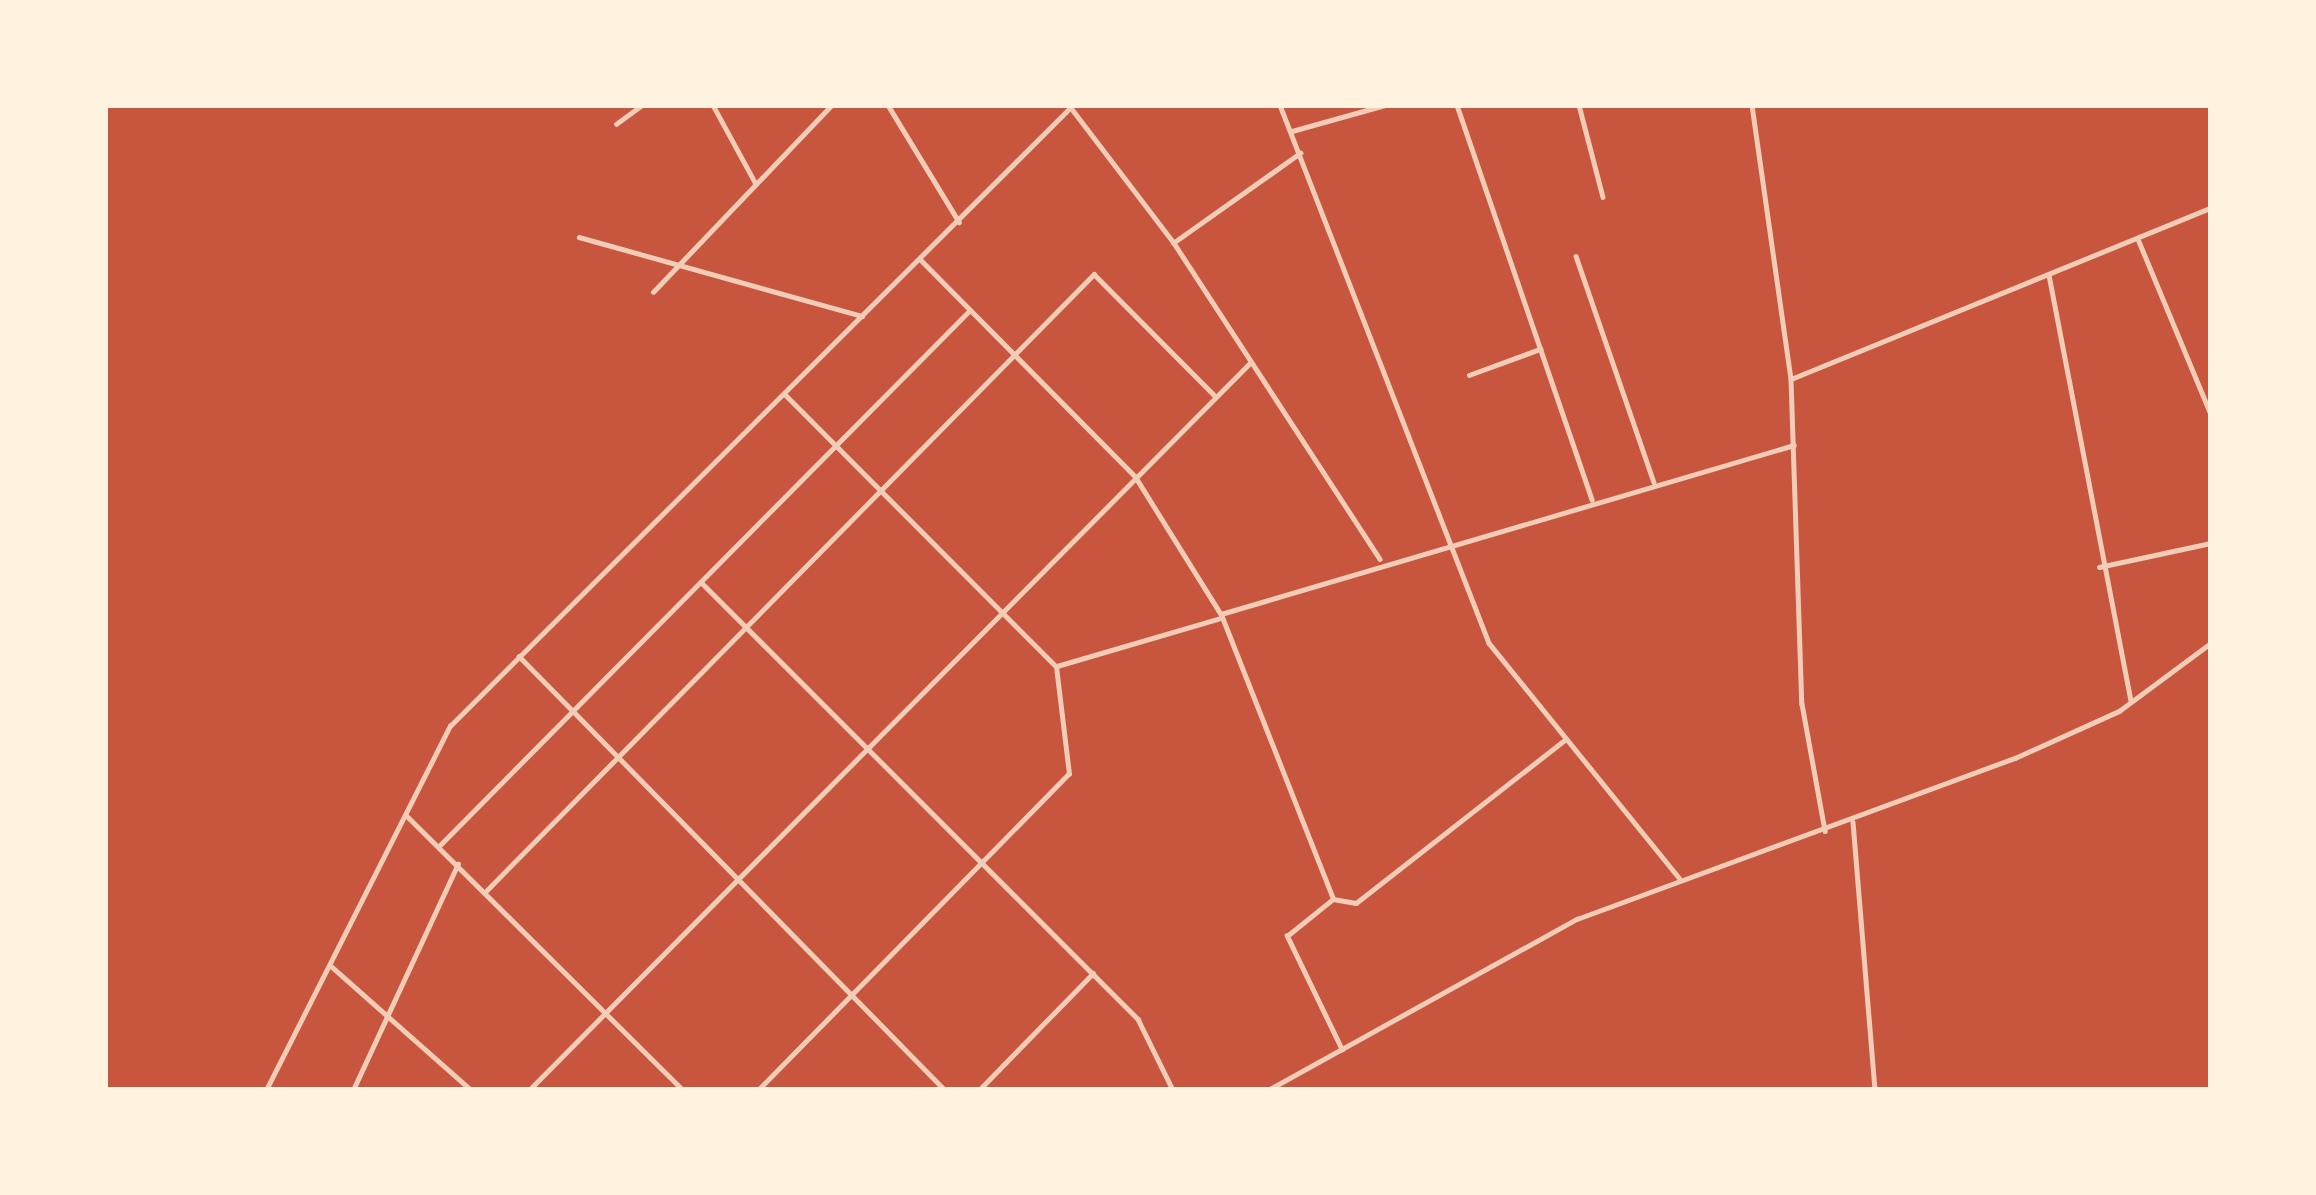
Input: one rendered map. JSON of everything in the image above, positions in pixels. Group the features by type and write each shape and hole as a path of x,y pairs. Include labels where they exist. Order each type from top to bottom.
{"street":[{"path":"616,124 642,105"},
{"path":"713,105 757,184"},
{"path":"653,292 832,105"},
{"path":"888,105 959,222"},
{"path":"1280,105 1455,538 1489,643 1563,741 1678,878"},
{"path":"1292,131 1385,105"},
{"path":"1457,105 1592,500"},
{"path":"1579,105 1603,197"},
{"path":"1752,105 1791,379 1802,704 1825,831"},
{"path":"266,1090 450,726 1071,106 1174,243 1380,559"},
{"path":"1174,243 1301,153"},
{"path":"1791,379 2211,208"},
{"path":"579,237 864,316"},
{"path":"2138,239 2211,414"},
{"path":"1576,256 1654,483"},
{"path":"921,260 1135,476 1220,616 1333,899"},
{"path":"486,891 886,494 1094,274 1216,397"},
{"path":"2049,275 2099,567 2132,701"},
{"path":"439,846 970,310"},
{"path":"1469,375 1540,349"},
{"path":"529,1090 1252,362"},
{"path":"758,1090 1069,774 1056,667 784,394"},
{"path":"1056,667 1380,559 1794,445"},
{"path":"2099,567 2211,543"},
{"path":"700,580 1138,1019 1173,1090"},
{"path":"1268,1090 1577,919 1678,878 1852,822 2132,701 2211,643"},
{"path":"519,656 945,1090"},
{"path":"1342,1051 1287,936 1333,899 1355,903 1563,741"},
{"path":"405,814 683,1090"},
{"path":"1852,822 1875,1090"},
{"path":"352,1090 458,864"},
{"path":"332,966 471,1090"},
{"path":"979,1090 1094,973"}]}
